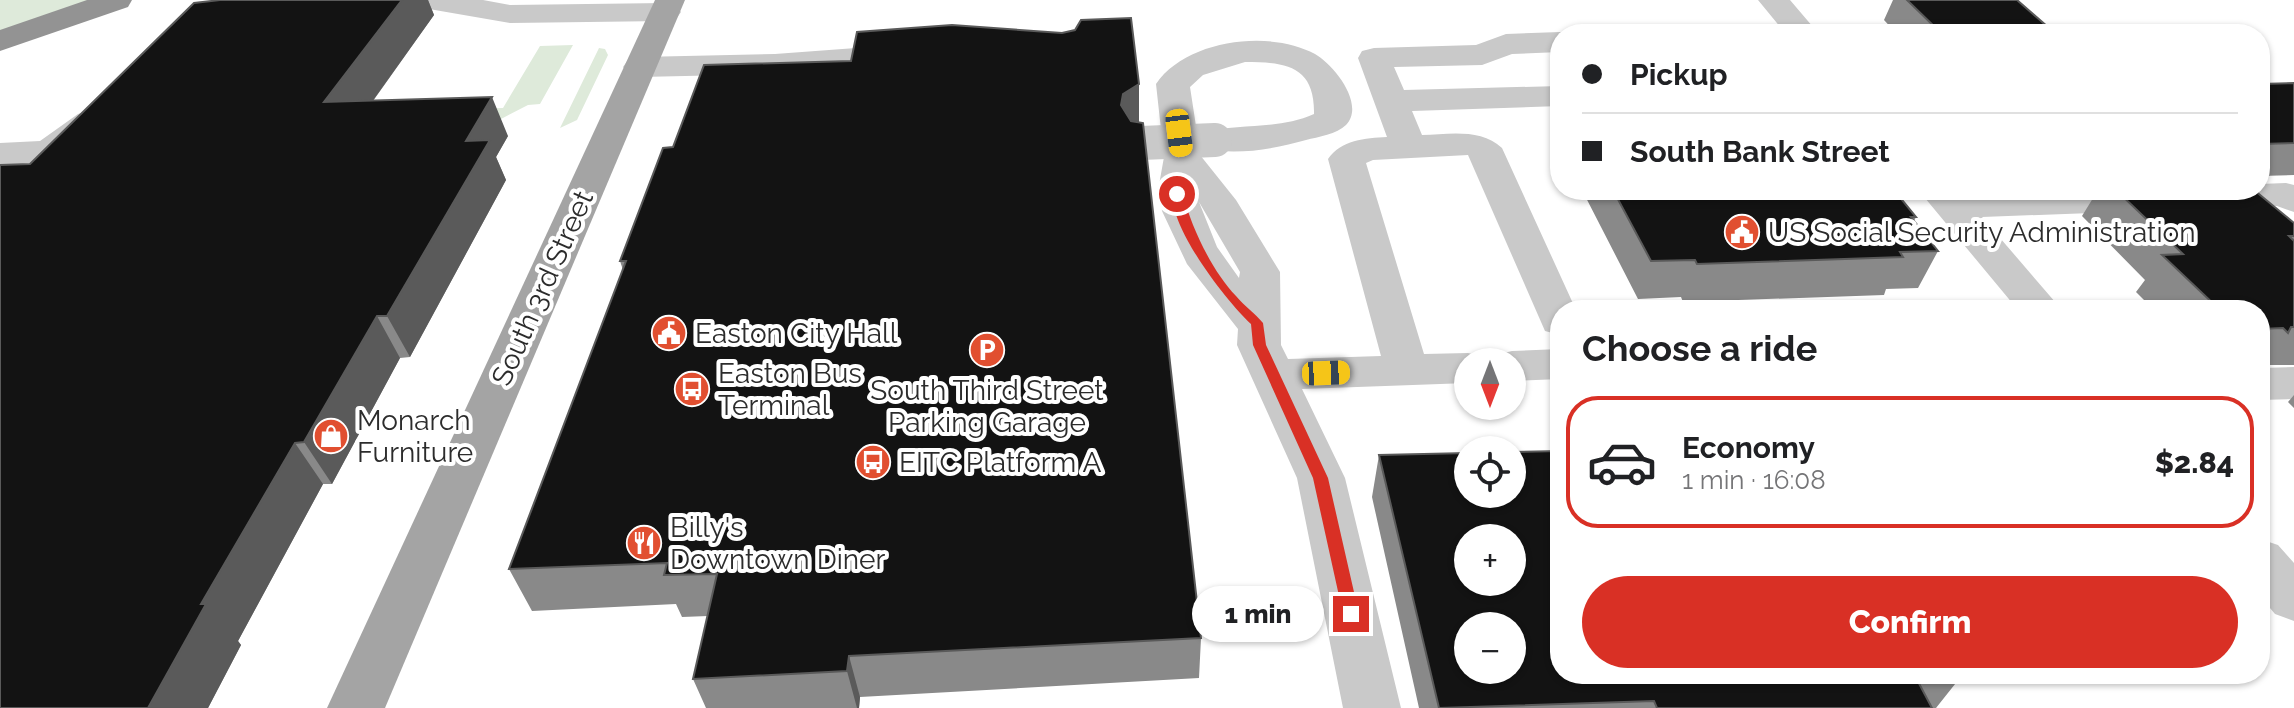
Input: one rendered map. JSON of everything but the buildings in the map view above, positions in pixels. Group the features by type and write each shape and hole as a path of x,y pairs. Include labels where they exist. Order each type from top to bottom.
{"highway":[{"path":"0,41 117,0"}],"main road":[{"name":"South 3rd Street","path":"356,708 668,6"}],"street":[{"path":"429,0 491,12 560,7 668,6"},
{"path":"1773,0 1794,24"},
{"path":"1408,146 1374,58 1482,55 1506,44 1550,42"},
{"path":"640,67 775,64 945,53"},
{"path":"1390,101 1550,96"},
{"path":"0,154 38,153 65,146 111,101"},
{"path":"1141,143 1199,149 1177,194 1181,211 1213,273 1230,298 1257,323 1259,345 1321,478 1367,688"},
{"path":"1407,370 1346,159 1365,149 1466,144 1480,147 1489,156 1551,300"},
{"path":"2270,194 2286,194 2294,201"},
{"path":"1946,200 2032,300"},
{"path":"1526,365 1550,364"},
{"path":"1273,375 1454,368"},
{"path":"2270,384 2294,383"},
{"path":"2270,571 2294,599"}],"green space":[{"path":"0,0 117,0 0,41"},
{"path":"573,45 540,104 528,105 501,119 460,109 503,108 540,46"},
{"path":"599,48 605,49 608,55 577,120 560,128"}],"place":[{"name":"US Social Security Administration","path":"1742,232"},
{"name":"Easton City Hall","path":"669,333"},
{"name":"South Third Street Parking Garage","path":"987,350"},
{"name":"Easton Bus Terminal","path":"692,389"},
{"name":"Monarch Furniture","path":"331,436"},
{"name":"EITC Platform A","path":"873,462"},
{"name":"Billy's Downtown Diner","path":"644,543"}],"route":[{"path":"1177,194 1181,211 1213,273 1230,298 1257,323 1259,345 1321,478 1351,614"}]}
